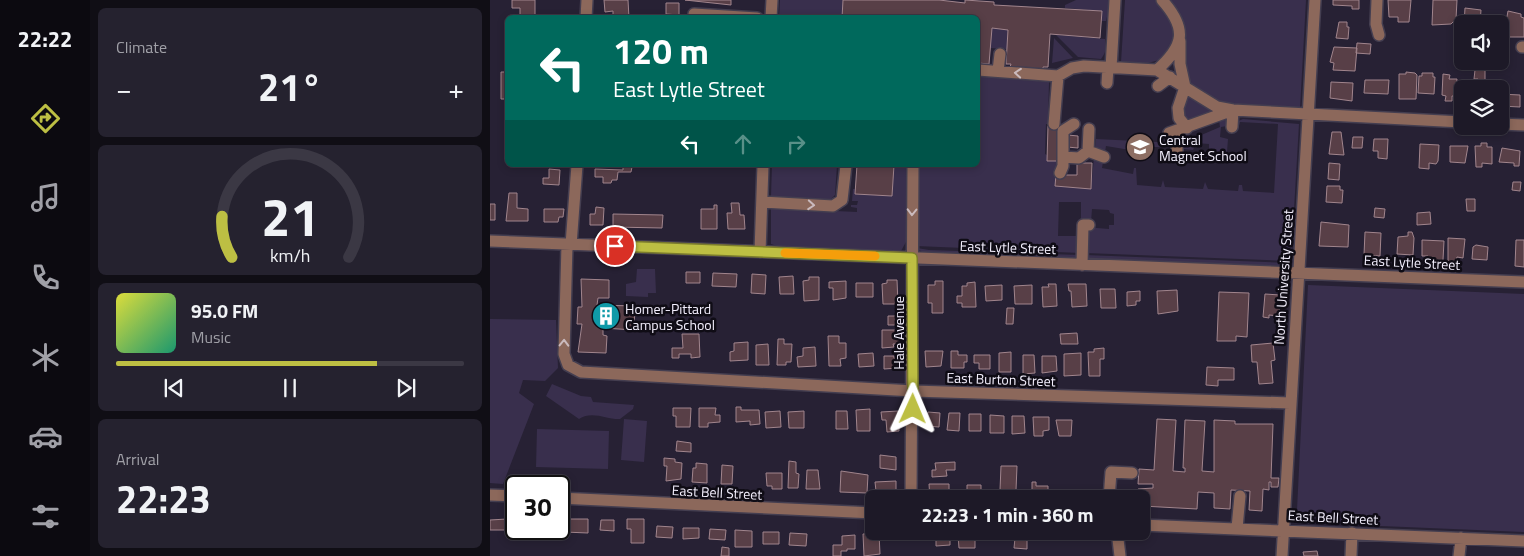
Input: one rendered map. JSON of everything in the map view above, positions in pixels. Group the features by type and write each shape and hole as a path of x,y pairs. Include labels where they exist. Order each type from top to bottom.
{"street":[{"path":"586,15 587,0"},
{"path":"771,15 772,0"},
{"path":"1107,83 1110,68 1115,0"},
{"path":"1162,0 1171,9 1179,27 1180,64 1185,87 1178,108 1177,154"},
{"name":"North University Street","path":"1282,556 1282,529 1315,0"},
{"path":"1377,0 1376,24 1380,35"},
{"path":"694,14 710,15"},
{"path":"1158,70 1173,55 1180,41"},
{"path":"998,71 1000,54"},
{"path":"980,70 1058,76 1072,68 1084,66 1158,70 1217,106 1233,110 1454,122"},
{"path":"1054,124 1058,76"},
{"path":"1158,86 1170,77"},
{"path":"1232,127 1233,110"},
{"path":"1178,131 1233,110"},
{"path":"1060,173 1063,166 1064,131 1074,124"},
{"path":"1509,124 1524,125"},
{"path":"1088,155 1089,129"},
{"path":"1063,157 1079,158 1088,155 1104,157"},
{"path":"569,245 577,167"},
{"path":"760,252 764,167"},
{"path":"762,202 833,206 840,204 846,167"},
{"name":"Hale Avenue","path":"912,490 913,167"},
{"path":"1082,265 1083,225 1089,225"},
{"name":"East Lytle Street","path":"490,241 1524,282"},
{"name":"East Burton Street","path":"569,245 564,354 572,368 592,374 913,391 1290,403"},
{"path":"1109,490 1111,472 1132,473"},
{"path":"490,495 505,496"},
{"path":"1237,528 1240,496"},
{"name":"East Bell Street","path":"570,499 865,513"},
{"name":"East Bell Street","path":"1150,524 1282,529 1524,542"},
{"path":"1351,556 1352,533"},
{"path":"1459,556 1461,538"},
{"path":"1119,540 1120,556"}],"shaded area":[{"path":"780,0 843,0 842,15 779,15"},
{"path":"1076,0 1111,0 1106,21 1102,21 1102,11 1065,8 1065,5"},
{"path":"1125,0 1158,0 1166,7 1178,36 1163,59 1148,63 1121,62"},
{"path":"1167,0 1306,0 1300,109 1239,106 1211,98 1199,90 1188,80"},
{"path":"992,28 1008,30 1007,49 990,48"},
{"path":"1056,35 1105,39 1105,51 1101,59 1078,57"},
{"path":"1054,38 1073,58 1052,63"},
{"path":"980,76 1049,82 1045,154 1059,161 1055,186 1091,189 1094,158 1103,162 1102,168 1133,174 1134,168 1136,168 1137,185 1161,187 1163,180 1165,187 1203,189 1205,182 1208,189 1238,191 1239,185 1242,185 1243,191 1274,193 1278,124 1240,122 1238,129 1236,122 1243,119 1299,124 1291,261 1086,253 1085,227 1109,229 1109,225 1114,225 1114,214 1110,213 1109,210 1092,209 1091,222 1081,222 1081,202 1059,202 1058,236 1080,236 1080,253 916,246 916,167 980,167"},
{"path":"1186,95 1213,112 1190,121 1184,113"},
{"path":"1226,118 1227,126 1221,127 1220,137 1228,139 1227,152 1209,151 1209,144 1196,143 1193,150 1184,149 1183,140 1187,133 1192,139 1220,127 1219,120"},
{"path":"1096,139 1157,142 1171,139 1173,147 1139,147 1137,158 1136,151 1106,146 1105,152 1095,148"},
{"path":"772,167 837,167 835,195 829,201 771,196"},
{"path":"894,168 909,168 907,240 901,251 780,247 771,244 771,208 857,212 857,208 851,207 851,205 857,205 858,201 852,201 853,189 855,189 855,194 892,196"},
{"path":"917,248 1080,255 1079,258 923,253"},
{"path":"1085,255 1290,263 1290,266 1085,259"},
{"path":"637,269 655,269 656,293 648,293 648,297 626,296 626,284 636,282"},
{"path":"1308,285 1524,294 1524,532 1310,523 1297,510"},
{"path":"490,319 556,320 558,368 545,381 523,380 519,393 534,404 503,484 490,483"},
{"path":"552,384 581,396 591,397 593,402 634,405 633,409 620,419 589,415 579,419 546,396"},
{"path":"624,419 647,421 644,462 621,460"},
{"path":"537,429 609,431 608,469 536,467"}],"building":[{"path":"512,0 535,0 535,15 520,15 520,8 512,8"},
{"path":"604,0 628,0 629,15 613,15 613,11 605,12"},
{"path":"685,0 731,0 731,5"},
{"path":"843,0 939,0 965,3 965,0 994,2 994,5 1102,11 1100,38 1050,34 1048,67 1043,67 1043,69 1010,67 1011,64 1006,64 1008,30 992,28 989,64 980,63 980,15 842,15"},
{"path":"1333,0 1359,0 1359,9 1352,9 1352,6 1333,5"},
{"path":"1388,0 1411,0 1409,22 1398,22 1398,17 1389,17"},
{"path":"1433,0 1457,0 1456,15 1454,15 1454,21 1451,24 1432,25"},
{"path":"666,3 679,3 679,15 666,14"},
{"path":"1465,8 1481,10 1481,15 1465,15"},
{"path":"1508,11 1521,14 1521,17 1524,18 1524,37 1509,37 1509,15 1507,15"},
{"path":"1339,22 1347,22 1347,27 1349,27 1348,39 1336,38"},
{"path":"1357,43 1371,44 1370,54 1356,53"},
{"path":"1334,47 1357,48 1355,71 1333,70 1334,63 1330,62"},
{"path":"1475,70 1485,70 1485,80 1474,79"},
{"path":"501,72 505,72 505,99 501,99"},
{"path":"1406,72 1417,75 1416,99 1399,99 1399,74 1406,74"},
{"path":"1422,73 1433,73 1433,77 1435,77 1434,94 1418,93 1419,76 1422,76"},
{"path":"1443,74 1450,75 1449,79 1457,79 1454,80 1454,96 1452,96 1452,101 1445,101 1446,96 1442,95"},
{"path":"1365,80 1389,80 1388,94 1364,93"},
{"path":"1331,82 1353,83 1352,101 1330,98"},
{"path":"1509,94 1520,95 1520,107 1509,106"},
{"path":"1048,126 1060,126 1059,161 1047,161"},
{"path":"1332,132 1341,132 1344,155 1329,154"},
{"path":"1068,135 1078,136 1078,148 1067,147"},
{"path":"1353,137 1363,137 1362,148 1352,148"},
{"path":"1374,139 1388,139 1387,159 1378,158 1378,151 1373,151"},
{"path":"1481,143 1487,143 1487,147 1492,147 1492,164 1482,163 1482,167 1476,167 1475,146 1481,146"},
{"path":"1420,144 1439,145 1438,161 1436,164 1429,163 1429,169 1419,168"},
{"path":"1450,146 1468,146 1465,163 1450,162"},
{"path":"1502,148 1520,151 1519,166 1514,166 1514,163 1499,162"},
{"path":"1077,163 1092,163 1091,189 1055,186 1056,175 1077,175"},
{"path":"1329,163 1340,164 1339,180 1328,179"},
{"path":"623,167 632,167 631,172 618,172 617,180 612,180 611,183 603,183 603,177 595,177 595,169 623,170"},
{"path":"857,167 894,167 892,196 855,194"},
{"path":"549,169 560,170 559,185 543,184 543,178 549,178"},
{"path":"1513,182 1521,182 1520,191 1512,190"},
{"path":"1327,186 1340,186 1340,190 1343,190 1342,203 1326,202"},
{"path":"509,193 517,193 517,208 528,209 528,221 506,221"},
{"path":"1466,199 1475,199 1475,211 1467,211"},
{"path":"731,203 739,203 740,215 744,215 745,229 728,229 727,213 732,213"},
{"path":"490,204 495,204 495,220 490,220"},
{"path":"714,205 717,205 717,229 701,229 701,209 714,209"},
{"path":"596,207 604,208 603,225 590,225 590,214 595,214"},
{"path":"1375,208 1385,209 1384,218 1374,217"},
{"path":"544,209 564,209 563,217 559,217 558,222 544,222"},
{"path":"1430,212 1431,224 1417,225 1417,213"},
{"path":"613,214 663,215 662,228 613,227"},
{"path":"1321,222 1349,225 1348,247 1319,246"},
{"path":"1365,232 1381,233 1380,256 1364,255"},
{"path":"1408,232 1412,232 1414,238 1413,255 1397,254 1398,237 1408,236"},
{"path":"1448,238 1465,239 1463,258 1457,257 1456,261 1448,261"},
{"path":"1422,240 1444,241 1443,260 1428,259 1428,256 1422,256"},
{"path":"1516,240 1524,240 1524,267 1515,266"},
{"path":"1476,245 1488,247 1487,260 1472,259 1473,247"},
{"path":"686,272 700,272 700,283 686,283"},
{"path":"713,273 737,274 736,287 712,286"},
{"path":"752,274 766,275 765,294 751,293"},
{"path":"793,276 794,294 780,294 779,277"},
{"path":"809,277 819,277 819,300 804,301 803,281 809,280"},
{"name":"Homer-Pittard Campus School","path":"581,279 609,280 609,298 598,298 597,305 635,306 634,330 603,328 603,335 607,336 606,353 578,352 582,324 577,324 578,307 582,307"},
{"path":"887,280 897,280 898,304 883,304 882,284 887,283"},
{"path":"846,281 846,298 833,300 833,288 829,288 829,282"},
{"path":"935,281 943,281 943,313 932,313 932,303 928,303 928,285 935,285"},
{"path":"975,282 976,307 962,307 962,303 957,303 957,296 962,296 962,286"},
{"path":"856,283 873,283 873,297 856,297"},
{"path":"1048,284 1056,284 1057,306 1043,307 1042,287 1049,287"},
{"path":"1068,284 1086,284 1087,306 1072,307 1071,291 1069,291"},
{"path":"1002,285 1002,300 986,301 985,286"},
{"path":"1032,285 1032,304 1015,304 1014,286"},
{"path":"1100,289 1115,289 1116,308 1101,308"},
{"path":"1177,290 1178,311 1158,314 1157,291"},
{"path":"1140,291 1140,301 1136,301 1136,305 1127,306 1127,292"},
{"path":"1219,292 1249,293 1247,337 1236,336 1236,341 1217,341"},
{"path":"1265,294 1280,295 1279,316 1269,315 1269,318 1263,317"},
{"path":"1007,308 1014,308 1013,324 1006,324"},
{"path":"888,316 904,316 904,325 888,325"},
{"path":"882,330 899,330 900,344 893,344 894,347 882,348"},
{"path":"1077,333 1078,344 1061,344 1060,334"},
{"path":"682,334 699,334 700,357 691,358 691,354 679,354 679,358 672,358 672,348 683,348"},
{"path":"828,336 839,336 839,343 846,343 846,358 840,359 841,366 829,366"},
{"path":"778,339 784,339 784,344 792,344 791,362 786,362 786,365 777,365"},
{"path":"748,342 748,360 730,361 730,352 734,351 734,343"},
{"path":"1273,343 1275,360 1271,361 1273,383 1259,384 1257,362 1252,362 1251,345"},
{"path":"768,344 769,365 756,365 756,345"},
{"path":"815,347 816,366 798,367 797,357 803,356 803,348"},
{"path":"1104,348 1104,359 1100,359 1100,376 1089,376 1088,352"},
{"path":"925,351 943,351 941,366 926,367"},
{"path":"951,351 958,351 958,355 967,355 967,362 964,362 964,368 951,368"},
{"path":"1011,352 1011,372 999,372 999,353"},
{"path":"873,353 874,366 859,367 858,354"},
{"path":"1081,353 1081,375 1064,376 1064,354"},
{"path":"974,355 990,355 990,369 979,369 979,363 974,363"},
{"path":"1023,355 1034,355 1035,373 1023,374"},
{"path":"884,356 898,358 898,368 884,369"},
{"path":"1042,356 1056,356 1057,371 1042,373"},
{"path":"1207,367 1234,368 1234,380 1218,380 1218,386 1206,385"},
{"path":"736,407 741,407 741,410 759,410 760,424 750,425 750,421 736,422"},
{"path":"673,408 691,408 690,427 676,427 676,416 673,416"},
{"path":"699,408 716,408 715,415 720,415 720,422 708,423 708,427 699,427"},
{"path":"870,409 870,431 857,431 856,410"},
{"path":"780,411 781,427 766,428 765,412"},
{"path":"804,411 804,428 789,428 788,412"},
{"path":"836,411 847,411 848,429 836,429"},
{"path":"898,411 899,431 887,432 886,420 882,420 881,412"},
{"path":"928,412 940,413 939,427 926,426"},
{"path":"949,413 960,413 959,431 947,430"},
{"path":"969,414 981,414 981,431 969,431"},
{"path":"990,415 1004,416 1004,433 990,433"},
{"path":"1012,416 1024,416 1025,433 1012,434"},
{"path":"1033,417 1049,417 1049,430 1043,431 1043,436 1034,436"},
{"path":"1157,419 1176,420 1173,471 1185,472 1185,468 1183,468 1185,420 1205,421 1202,471 1214,472 1214,420 1235,421 1235,424 1273,424 1271,478 1279,478 1278,487 1271,487 1271,482 1269,482 1269,490 1263,489 1262,511 1249,510 1250,491 1231,490 1230,509 1214,508 1214,493 1198,492 1197,509 1150,506 1150,490 1138,489 1153,488 1153,484 1138,484 1139,469 1154,470"},
{"path":"1056,420 1072,420 1071,436 1059,436"},
{"path":"677,441 691,443 691,452 676,451"},
{"path":"880,455 896,457 896,470 880,468"},
{"path":"664,458 675,459 675,462 682,463 681,479 666,481 667,466 664,466"},
{"path":"789,461 796,462 796,473 799,474 798,488 788,488"},
{"path":"955,462 955,470 946,470 947,476 932,477 932,470 936,470 935,463"},
{"path":"696,463 707,464 707,483 692,482 693,468 696,468"},
{"path":"722,465 733,466 732,484 721,484"},
{"path":"1001,466 1017,466 1016,490 1000,490"},
{"path":"807,470 818,470 820,489 806,489"},
{"path":"841,471 868,475 867,490 865,490 865,493 840,492"},
{"path":"766,473 782,473 782,489 772,489 772,486 767,486"},
{"path":"896,481 896,490 876,490 875,482"},
{"path":"1032,482 1036,482 1036,486 1048,486 1048,490 1032,490"},
{"path":"929,484 949,484 949,490 929,490"},
{"path":"967,485 981,485 981,490 967,490"},
{"path":"505,519 505,530 490,530 490,520"},
{"path":"570,519 588,519 588,533 570,532"},
{"path":"627,519 644,519 644,543 631,543 631,529 627,529"},
{"path":"601,520 614,520 614,531 600,530"},
{"path":"657,526 673,527 672,538 656,537"},
{"path":"683,528 699,528 699,538 683,539"},
{"path":"710,529 726,530 725,540 709,539"},
{"path":"735,530 752,531 752,547 735,547"},
{"path":"763,532 779,532 779,544 763,544"},
{"path":"790,533 807,534 806,546 789,545"},
{"path":"863,534 865,534 865,540 879,540 880,554 864,556"},
{"path":"855,535 855,549 841,551 841,556 833,556 833,545 842,545 842,536"},
{"path":"936,540 950,540 950,545 936,546"},
{"path":"958,540 975,540 975,548 959,548"},
{"path":"1015,540 1027,540 1027,549 1014,548"},
{"path":"722,547 729,548 729,556 721,556"},
{"path":"1317,551 1318,556 1304,556 1303,552"}],"slow traffic":[{"path":"785,253 875,256"}],"place":[{"name":"Central Magnet School","path":"1140,147"},
{"name":"Homer-Pittard Campus School","path":"606,316"}],"route":[{"path":"615,246 912,258 913,409"}]}
